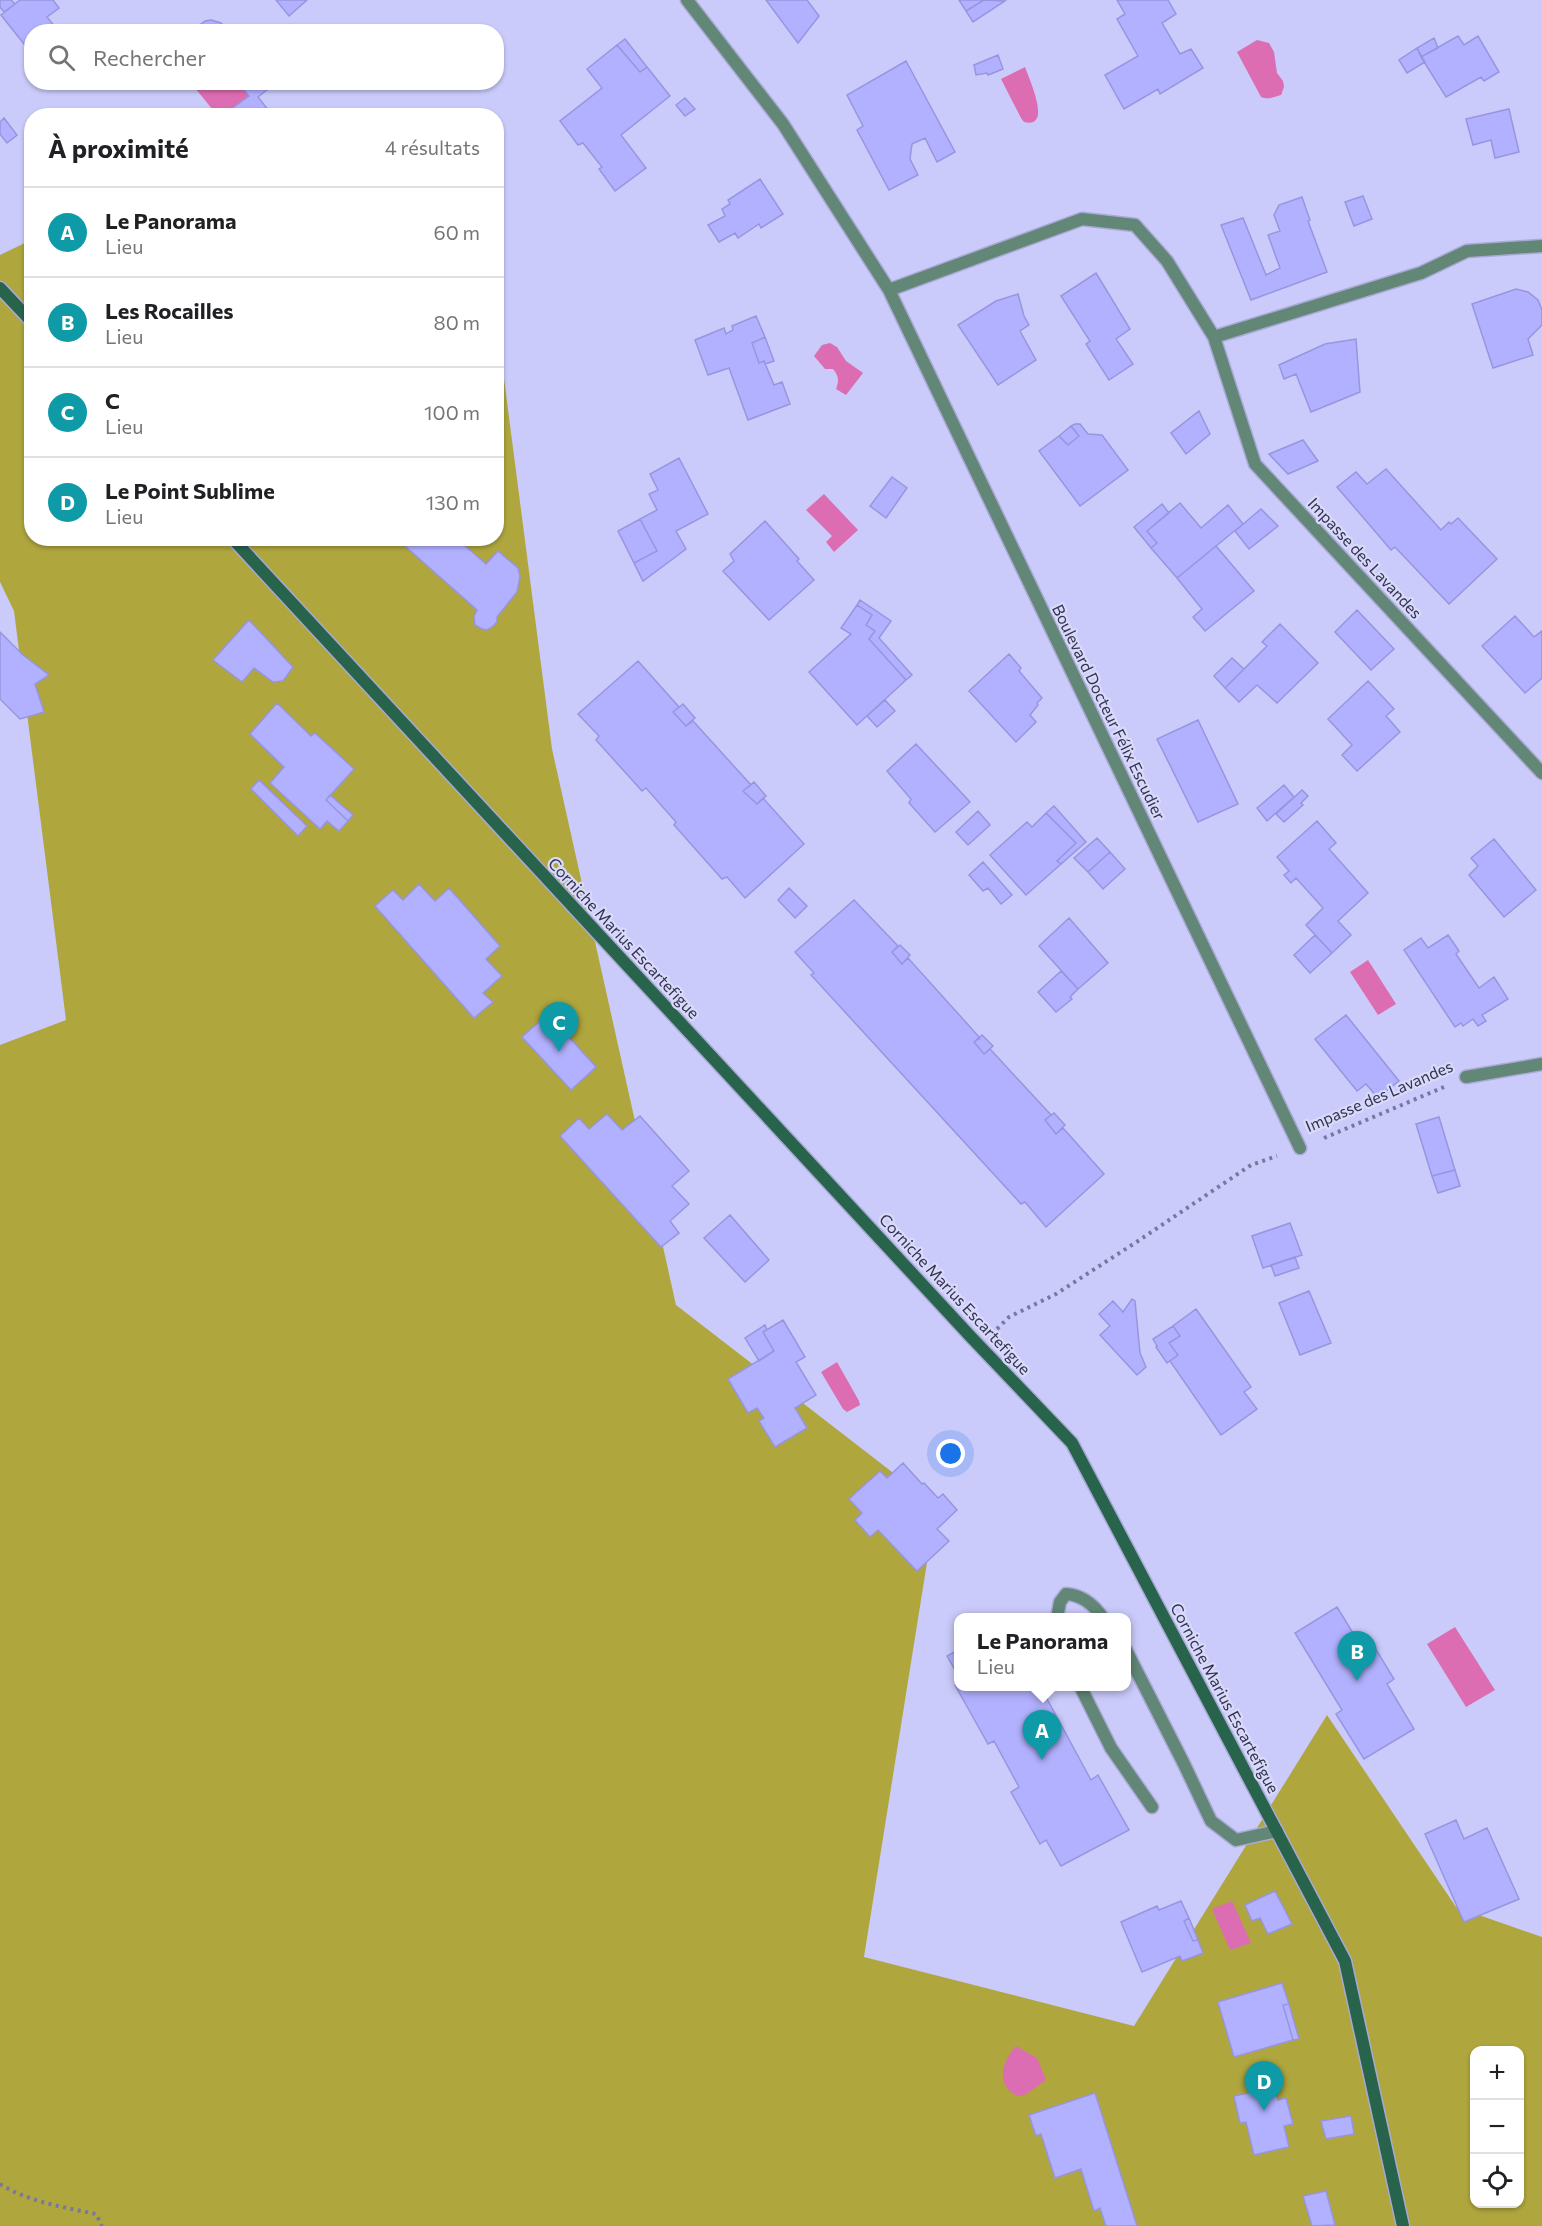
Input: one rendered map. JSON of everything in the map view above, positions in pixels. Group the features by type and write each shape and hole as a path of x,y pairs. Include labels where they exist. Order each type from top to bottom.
{"main road":[{"path":"0,288 24,314"},
{"name":"Corniche Marius Escartefigue","path":"239,546 979,1346 1072,1443 1346,1961 1403,2226"}],"street":[{"name":"Boulevard Docteur Félix Escudier","path":"687,0 783,124 889,290 1300,1148"},
{"path":"889,290 1082,219 1135,225 1167,261 1214,337 1421,273 1467,251 1542,246"},
{"name":"Impasse des Lavandes","path":"1214,337 1255,464 1542,773"},
{"name":"Impasse des Lavandes","path":"1466,1077 1542,1064"},
{"path":"1059,1613 1060,1602 1066,1594 1078,1594 1100,1613"},
{"path":"1131,1660 1211,1821 1236,1840 1277,1831"},
{"path":"1082,1691 1111,1748 1152,1807"}],"path":[{"name":"Impasse des Lavandes","path":"979,1346 1009,1317 1056,1294 1251,1165 1300,1148 1466,1077"},
{"path":"0,2184 15,2193 43,2202 96,2214 102,2226"}],"shaded area":[{"path":"1257,40 1269,43 1274,52 1277,73 1284,87 1281,95 1261,97 1237,52"},
{"path":"1025,67 1037,102 1037,118 1033,122 1024,122 1021,118 1001,79"},
{"path":"197,90 244,90 249,96 233,108 211,108"},
{"path":"24,243 24,546 504,546 504,379 552,749 676,1305 936,1506 864,1957 1134,2026 1327,1715 1456,1907 1542,1937 1542,2226 0,2226 0,1045 66,1020 14,611 0,582 0,255"},
{"path":"830,343 837,347 846,361 863,373 846,395 836,389 838,379 833,369 825,369 814,356 822,345"},
{"path":"824,494 858,530 834,552 826,542 832,536 806,510"},
{"path":"1368,960 1396,1004 1378,1015 1350,972"},
{"path":"837,1362 860,1405 847,1412 821,1372"},
{"path":"1455,1627 1495,1690 1466,1707 1427,1644"},
{"path":"1232,1901 1251,1943 1230,1950 1212,1909"},
{"path":"1016,2046 1037,2058 1046,2080 1021,2096 1013,2094 1007,2088 1003,2076 1005,2063"}],"building":[{"path":"0,0 11,0 15,4 4,12 0,7"},
{"path":"20,0 53,0 59,8 47,17 53,24 24,24 24,44 1,15"},
{"path":"276,0 307,0 289,16"},
{"path":"766,0 807,0 819,16 798,43"},
{"path":"959,0 984,0 966,11"},
{"path":"984,0 1005,1 973,22 966,11"},
{"path":"1117,0 1168,0 1176,14 1162,23 1180,54 1191,49 1203,68 1160,94 1158,89 1124,109 1105,75 1138,56 1117,19 1125,14"},
{"path":"211,20 222,24 201,24"},
{"path":"1458,36 1464,45 1478,36 1499,72 1484,81 1481,77 1446,97 1421,57"},
{"path":"1434,38 1438,48 1421,57 1417,48"},
{"path":"625,39 647,67 640,72 617,45"},
{"path":"617,45 640,72 647,67 670,96 621,135 646,168 615,191 599,169 602,167 583,143 578,145 560,121 602,88 587,69"},
{"path":"1417,48 1425,62 1407,73 1399,60"},
{"path":"998,55 1003,69 988,75 987,73 976,75 974,65"},
{"path":"906,61 955,152 937,162 925,138 912,144 910,159 918,175 889,190 857,130 863,126 847,95"},
{"path":"244,90 267,90 258,97 267,108 233,108 249,96"},
{"path":"685,98 695,109 685,116 676,105"},
{"path":"1509,109 1519,152 1495,158 1491,140 1473,145 1466,119"},
{"path":"4,118 17,135 7,143 0,134 0,122"},
{"path":"760,179 783,214 761,228 759,224 738,238 735,233 719,242 708,225 725,216 722,209 730,204 728,200"},
{"path":"1363,196 1372,219 1354,226 1345,202"},
{"path":"1302,197 1310,220 1308,221 1327,272 1251,300 1221,225 1243,218 1266,275 1280,268 1268,235 1280,231 1274,215 1279,205"},
{"path":"1096,273 1130,329 1116,339 1133,364 1109,380 1086,344 1090,341 1061,296"},
{"path":"1516,289 1528,292 1538,300 1542,310 1542,325 1528,339 1533,355 1493,368 1472,304"},
{"path":"1018,294 1029,325 1020,331 1036,360 998,385 958,325 996,301"},
{"path":"756,316 765,337 752,343 759,363 764,361 774,385 782,382 790,404 748,420 729,368 708,375 695,340 724,328 726,334 733,330 732,326"},
{"path":"765,337 774,361 765,364 764,361 759,363 752,343"},
{"path":"1356,339 1360,392 1311,412 1296,374 1284,379 1279,365 1325,344"},
{"path":"1199,411 1210,434 1186,454 1171,433"},
{"path":"1080,424 1088,434 1102,435 1128,470 1080,506 1039,451 1059,436 1068,445 1079,436 1071,426"},
{"path":"1071,426 1079,436 1068,445 1059,436"},
{"path":"1303,440 1318,461 1288,474 1269,454"},
{"path":"679,458 708,514 676,531 686,549 643,581 634,563 657,551 640,519 657,510 649,494 658,490 650,474"},
{"path":"1386,469 1441,530 1449,522 1451,524 1458,518 1497,559 1449,604 1395,547 1391,550 1337,487 1356,472 1367,484"},
{"path":"892,477 907,488 886,518 870,506"},
{"path":"1180,503 1201,528 1228,505 1243,524 1177,578 1151,548 1157,543 1147,531"},
{"path":"1162,504 1169,513 1147,531 1157,543 1151,548 1134,527"},
{"path":"1261,509 1278,526 1249,549 1235,531"},
{"path":"640,519 657,551 634,563 618,531"},
{"path":"765,521 799,559 797,561 814,580 769,620 723,571 734,561 730,554"},
{"path":"405,546 465,546 486,564 498,551 518,568 520,576 517,592 497,617 497,622 487,630 475,625 474,616 477,610"},
{"path":"1216,546 1254,591 1205,631 1193,617 1202,609 1177,578"},
{"path":"860,600 891,621 879,638 912,675 906,680 869,639 875,631 866,625 872,615 857,605"},
{"path":"857,605 872,615 866,625 875,631 869,639 906,680 857,725 809,672 851,634 841,628"},
{"path":"1357,610 1394,649 1371,670 1335,632"},
{"path":"1515,616 1534,637 1542,631 1542,678 1525,693 1482,646"},
{"path":"249,620 293,667 283,681 273,682 254,668 242,682 213,660"},
{"path":"1280,624 1318,663 1277,703 1257,685 1239,702 1225,688 1267,646 1262,642"},
{"path":"0,632 23,655 49,675 35,684 44,712 20,719 0,699"},
{"path":"1009,654 1021,668 1019,671 1042,698 1030,715 1036,722 1016,742 969,691"},
{"path":"1232,658 1244,669 1225,688 1214,676"},
{"path":"638,661 679,707 673,712 686,726 693,721 751,785 743,791 757,804 763,798 804,844 745,898 727,877 722,879 674,825 676,822 646,788 642,791 596,740 599,736 578,714"},
{"path":"1368,681 1394,709 1386,716 1400,732 1357,771 1342,755 1352,745 1328,719"},
{"path":"885,700 895,711 877,727 867,716"},
{"path":"277,703 311,736 315,733 354,769 326,800 348,821 339,831 327,821 320,829 270,783 284,767 250,734"},
{"path":"683,704 695,718 686,726 673,712"},
{"path":"1198,720 1238,804 1198,822 1157,739"},
{"path":"916,744 970,802 935,832 909,803 911,799 887,771"},
{"path":"259,780 307,826 298,836 251,789"},
{"path":"754,782 766,796 757,804 743,791"},
{"path":"1284,785 1294,797 1267,821 1257,808"},
{"path":"1302,790 1308,796 1301,803 1303,805 1284,822 1276,814"},
{"path":"330,795 353,815 348,821 326,800"},
{"path":"1054,806 1086,842 1061,864 1057,861 1076,843 1046,813"},
{"path":"978,811 990,825 968,845 956,832"},
{"path":"1046,813 1076,843 1057,861 1061,864 1026,895 990,855 1027,822 1032,827"},
{"path":"1317,821 1336,843 1329,849 1368,893 1338,921 1351,935 1332,953 1306,925 1323,908 1296,878 1291,883 1284,875 1289,871 1277,857"},
{"path":"1097,838 1110,852 1088,872 1074,858"},
{"path":"1494,839 1536,890 1504,917 1469,875 1478,866 1471,858"},
{"path":"1110,852 1125,869 1103,889 1088,872"},
{"path":"983,862 1012,895 1001,904 988,888 983,891 969,875"},
{"path":"419,884 435,901 449,888 500,946 486,959 502,976 483,993 493,1002 474,1018 375,906 393,890 403,900"},
{"path":"789,888 807,906 795,918 778,900"},
{"path":"854,900 898,946 892,952 902,964 908,958 980,1038 974,1042 984,1054 990,1049 1051,1115 1045,1120 1056,1134 1063,1128 1104,1174 1046,1227 1025,1202 1021,1204 811,975 814,973 795,952"},
{"path":"1069,918 1108,963 1078,989 1039,946"},
{"path":"1315,935 1332,953 1310,973 1294,955"},
{"path":"1448,935 1459,951 1456,954 1479,988 1494,977 1508,999 1482,1015 1486,1021 1478,1026 1473,1019 1463,1026 1461,1023 1455,1027 1404,950 1421,938 1428,948"},
{"path":"900,945 910,955 902,964 892,952"},
{"path":"1061,971 1078,989 1070,997 1072,999 1056,1012 1038,992"},
{"path":"548,1014 596,1067 571,1090 522,1037"},
{"path":"1346,1015 1399,1081 1378,1098 1366,1084 1357,1091 1315,1039"},
{"path":"982,1035 993,1046 984,1054 974,1042"},
{"path":"1054,1113 1065,1125 1056,1134 1045,1120"},
{"path":"607,1114 622,1130 640,1116 689,1171 672,1186 689,1204 670,1221 679,1233 661,1247 560,1136 579,1118 589,1129"},
{"path":"1439,1117 1455,1170 1432,1176 1416,1124"},
{"path":"1455,1170 1460,1186 1438,1193 1432,1176"},
{"path":"730,1215 769,1260 745,1282 704,1238"},
{"path":"1290,1223 1302,1255 1263,1268 1252,1236"},
{"path":"1295,1257 1299,1268 1275,1276 1271,1265"},
{"path":"1309,1291 1331,1343 1300,1355 1279,1303"},
{"path":"1132,1299 1135,1301 1140,1353 1146,1367 1137,1375 1100,1335 1110,1326 1099,1314 1113,1301 1123,1312"},
{"path":"1196,1309 1251,1387 1244,1392 1257,1409 1221,1435 1170,1361 1178,1355 1169,1343 1180,1336 1173,1326"},
{"path":"783,1320 805,1357 796,1362 816,1395 795,1408 807,1428 775,1447 759,1421 764,1418 757,1408 748,1413 728,1379 774,1351 763,1332"},
{"path":"765,1325 767,1330 763,1332 774,1351 759,1361 745,1338"},
{"path":"1173,1326 1180,1336 1169,1343 1178,1355 1167,1363 1153,1339"},
{"path":"903,1463 938,1498 943,1494 957,1510 937,1529 949,1541 917,1571 878,1530 870,1537 855,1520 862,1513 849,1499 880,1471 887,1478"},
{"path":"1337,1607 1359,1643 1366,1639 1372,1649 1375,1648 1394,1679 1387,1684 1414,1729 1364,1759 1336,1714 1342,1710 1295,1633"},
{"path":"954,1652 954,1668 947,1656"},
{"path":"958,1691 1043,1691 1091,1780 1098,1775 1129,1830 1061,1866 1046,1840 1040,1844 1011,1792 1019,1787 994,1741 988,1744"},
{"path":"1456,1820 1464,1839 1487,1828 1519,1899 1464,1922 1425,1834"},
{"path":"1275,1891 1292,1924 1268,1934 1260,1918 1252,1921 1245,1905"},
{"path":"1181,1901 1189,1918 1184,1921 1193,1941 1198,1940 1203,1953 1182,1961 1180,1956 1142,1972 1121,1922 1157,1906 1159,1910"},
{"path":"1189,1918 1198,1940 1193,1941 1184,1921"},
{"path":"1282,1983 1289,2004 1283,2005 1293,2040 1234,2057 1218,2002"},
{"path":"1289,2004 1299,2039 1293,2040 1283,2005"},
{"path":"1273,2088 1278,2100 1286,2098 1293,2124 1284,2126 1289,2147 1254,2155 1246,2122 1240,2123 1234,2096"},
{"path":"1095,2093 1137,2226 1106,2226 1100,2208 1094,2211 1081,2169 1055,2178 1041,2134 1036,2136 1029,2115"},
{"path":"1351,2116 1354,2134 1326,2139 1321,2121"},
{"path":"1326,2191 1335,2225 1312,2226 1303,2196"}],"place":[{"name":"C","path":"559,1052"},
{"name":"Les Rocailles","path":"1357,1681"},
{"name":"Le Panorama","path":"1042,1760"},
{"name":"Le Point Sublime","path":"1264,2111"}]}
